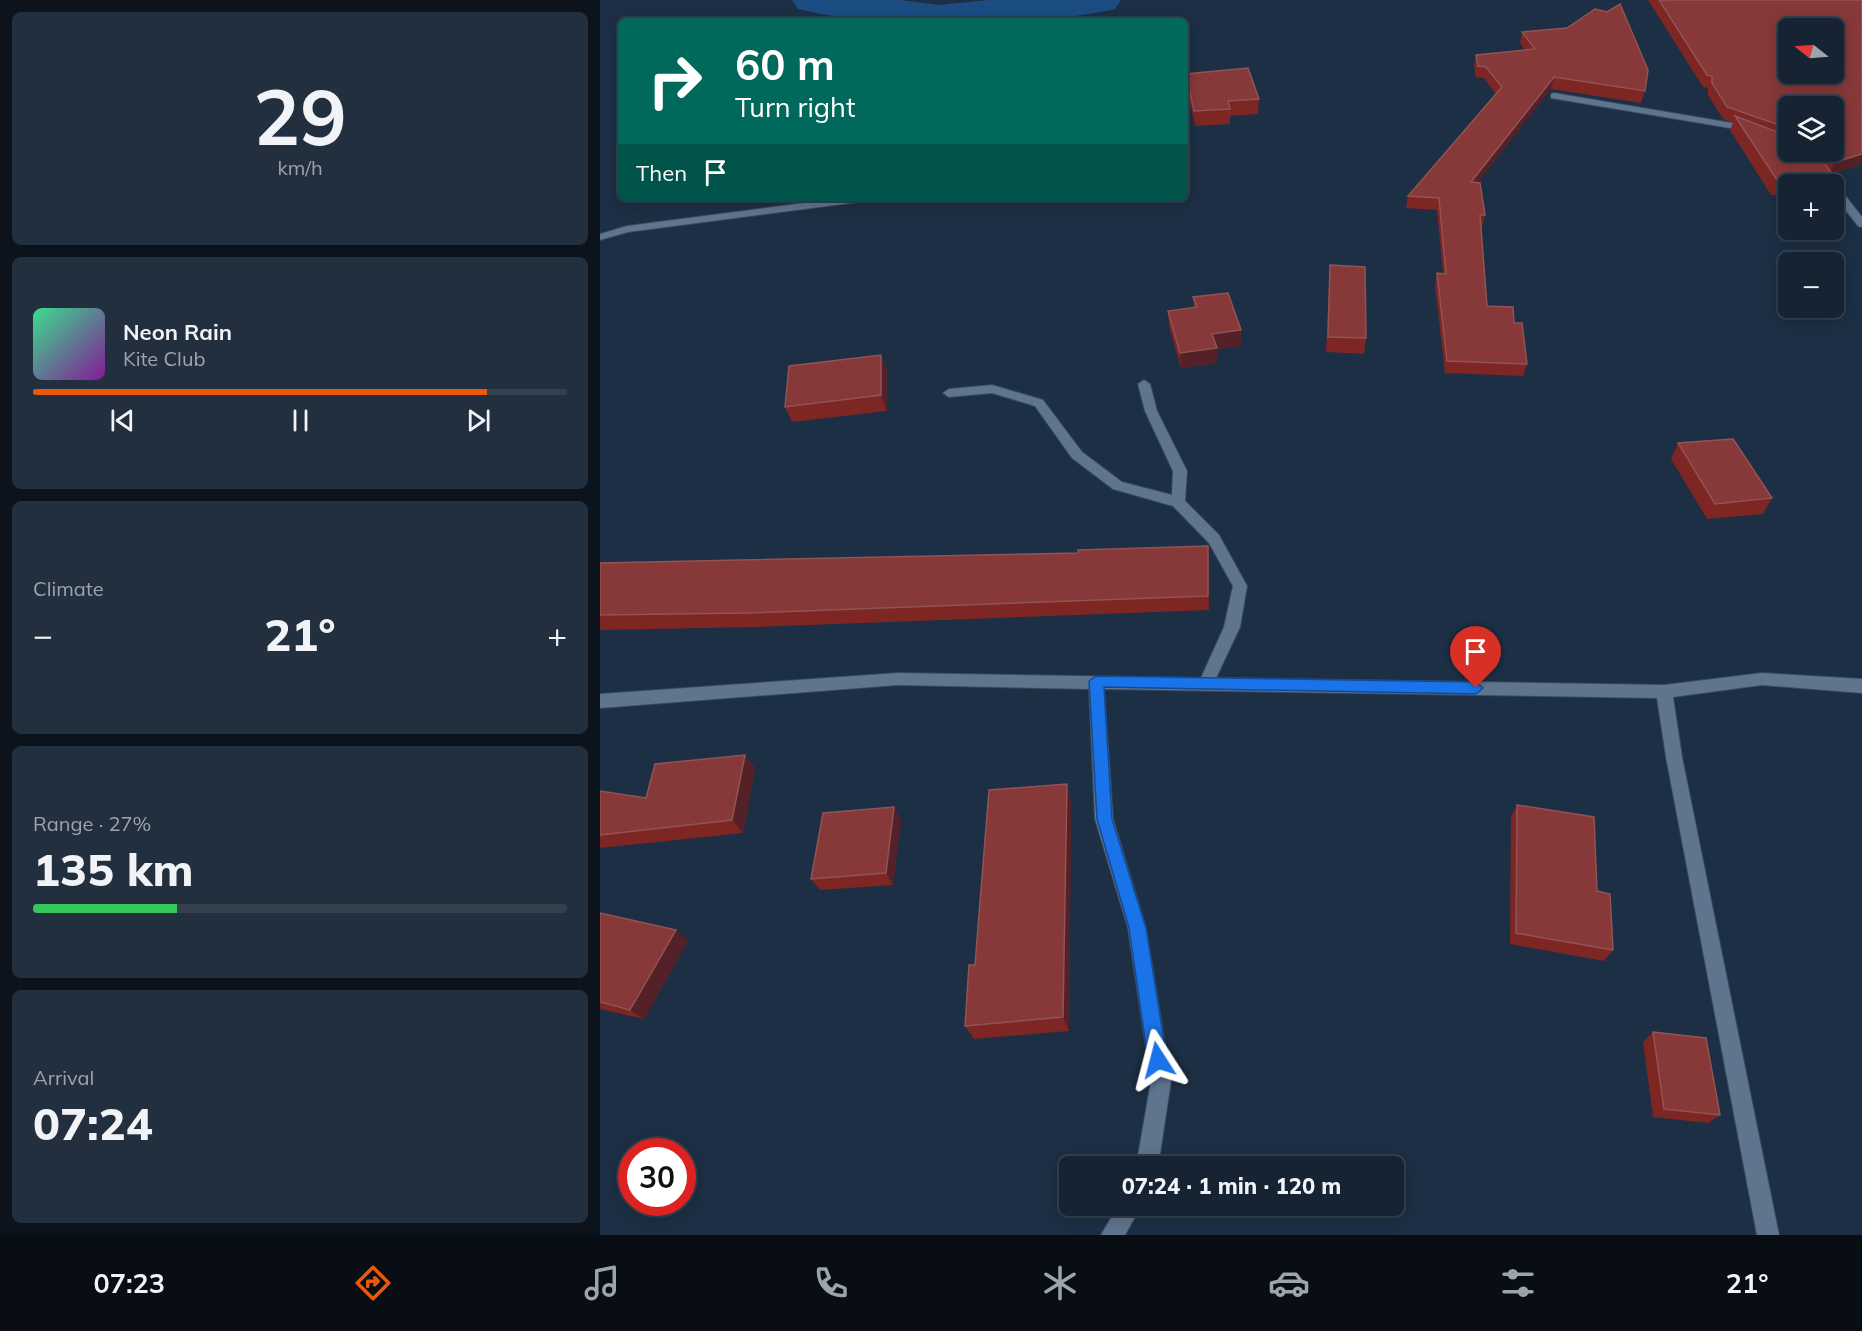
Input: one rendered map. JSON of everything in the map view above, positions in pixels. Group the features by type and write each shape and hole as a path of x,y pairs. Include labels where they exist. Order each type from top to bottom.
{"street":[{"path":"1554,96 1732,126 1778,144"},
{"path":"600,237 627,229 843,201"},
{"path":"1844,201 1862,224"},
{"path":"1144,384 1151,411 1179,471 1178,502"},
{"path":"949,393 992,389 1039,403 1077,455 1118,486 1178,502 1214,539 1240,586 1232,627 1206,683"},
{"path":"600,701 898,679 1664,692 1762,679 1862,686"},
{"path":"1096,681 1104,819 1137,928 1161,1082 1149,1156"},
{"path":"1664,692 1674,756 1768,1235"},
{"path":"1112,1235 1124,1216"}],"building":[{"path":"1659,0 1862,0 1862,154 1844,160 1844,96 1778,96 1778,125 1727,107 1712,83 1712,76 1707,75"},
{"path":"1620,4 1648,70 1645,91 1554,77 1471,182 1480,183 1485,215 1480,215 1487,306 1513,307 1514,323 1522,323 1527,364 1447,361 1437,273 1446,274 1439,198 1408,196 1502,87 1486,67 1478,66 1476,55 1535,49 1522,32 1567,28 1595,9 1607,12"},
{"path":"1248,68 1259,99 1228,101 1230,109 1194,111 1188,74"},
{"path":"1735,116 1778,132 1778,162 1822,162 1832,174 1778,174 1777,180"},
{"path":"1330,265 1365,267 1366,338 1328,337"},
{"path":"1228,293 1241,330 1212,334 1217,348 1180,353 1168,311 1197,307 1193,297"},
{"path":"881,355 881,395 785,407 789,366"},
{"path":"1733,439 1772,498 1715,504 1678,443"},
{"path":"1208,546 1208,596 748,613 600,615 600,563 1078,553 1078,550"},
{"path":"745,755 732,820 600,835 600,791 646,798 655,764"},
{"path":"1067,784 1063,1017 965,1026 969,965 975,965 989,790"},
{"path":"1517,805 1594,817 1597,891 1610,894 1613,950 1516,933"},
{"path":"894,807 886,873 811,879 823,813"},
{"path":"600,913 676,930 630,1010 600,1002"},
{"path":"1653,1032 1706,1038 1720,1115 1664,1109"}],"waterway":[{"path":"812,0 939,18 1101,0"}],"route":[{"path":"1158,1060 1137,928 1104,819 1096,681 1476,688"}]}
